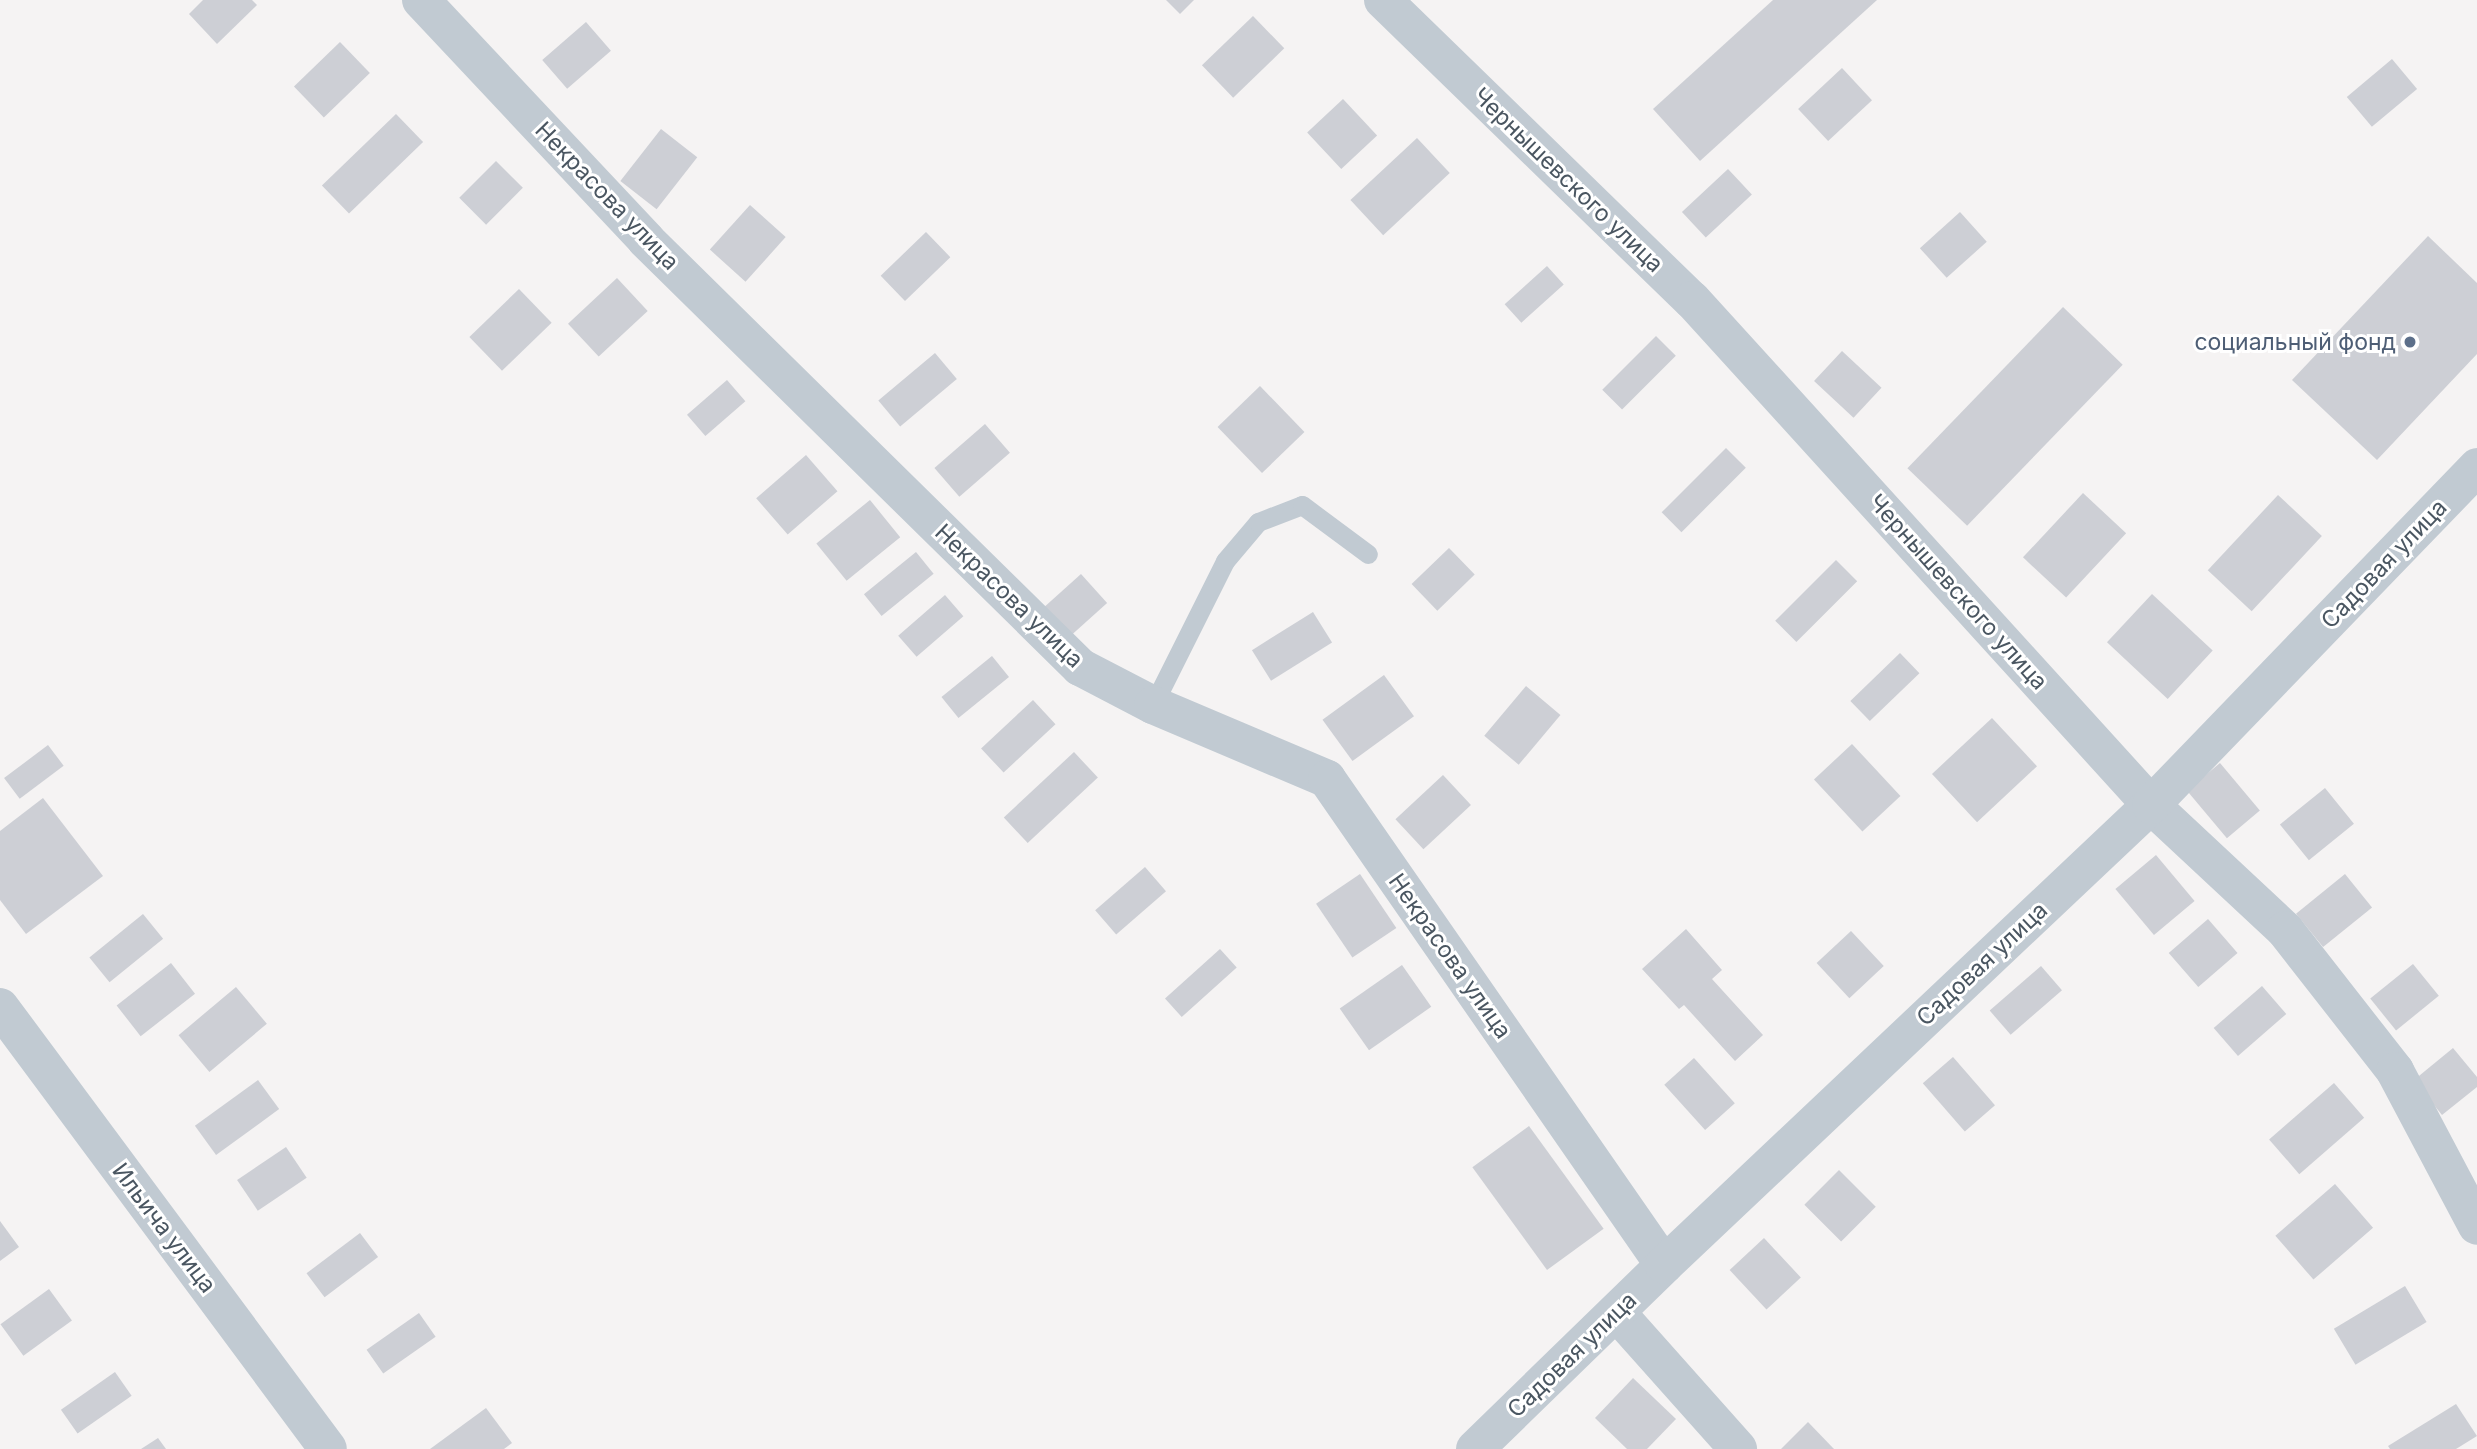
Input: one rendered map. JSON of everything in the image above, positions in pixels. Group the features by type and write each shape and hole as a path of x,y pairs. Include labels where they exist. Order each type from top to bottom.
{"street":[{"name":"Некрасова улица","path":"421,0 646,240 1080,667 1153,705 1327,779 1664,1265"},
{"name":"Чернышевского улица","path":"1383,0 1692,300 2151,805 2285,930 2395,1070 2477,1226"},
{"name":"Садовая улица","path":"1475,1449 1664,1265 2151,805 2477,467"},
{"name":"Ильича улица","path":"0,1007 328,1449"},
{"path":"1617,1313 1738,1449"}],"lane":[{"path":"1153,705 1225,561 1258,522 1302,505 1367,554"}],"building":[{"path":"203,0 252,0 257,5 217,44 189,14"},
{"path":"1166,0 1194,0 1180,14"},
{"path":"1773,0 1877,0 1700,161 1653,109"},
{"path":"1253,16 1284,48 1233,98 1202,65"},
{"path":"586,22 611,51 567,89 542,60"},
{"path":"340,42 370,73 324,117 294,86"},
{"path":"2392,59 2417,89 2372,127 2347,97"},
{"path":"1842,68 1872,100 1828,141 1798,109"},
{"path":"1343,99 1377,136 1341,169 1307,132"},
{"path":"396,114 423,142 349,214 322,186"},
{"path":"661,129 697,157 657,209 620,181"},
{"path":"1417,138 1450,173 1383,235 1350,200"},
{"path":"496,161 523,188 486,225 459,198"},
{"path":"1728,169 1752,195 1706,238 1682,212"},
{"path":"750,205 786,237 746,282 710,250"},
{"path":"1960,212 1987,242 1947,278 1920,248"},
{"path":"926,232 950,257 905,301 881,276"},
{"path":"2428,236 2477,283 2477,354 2377,460 2292,380"},
{"path":"1547,266 1564,285 1521,323 1505,304"},
{"path":"617,278 648,311 599,357 568,324"},
{"path":"519,289 552,323 502,371 469,337"},
{"path":"2063,307 2123,365 1967,526 1907,468"},
{"path":"1656,336 1676,356 1622,410 1602,390"},
{"path":"1842,351 1881,388 1854,418 1814,381"},
{"path":"935,353 957,379 900,427 878,401"},
{"path":"727,380 745,401 705,436 687,415"},
{"path":"1260,386 1304,432 1262,473 1218,427"},
{"path":"985,424 1010,453 959,497 934,468"},
{"path":"1726,448 1746,468 1681,532 1662,512"},
{"path":"806,455 837,491 788,535 756,498"},
{"path":"2083,493 2126,533 2066,598 2023,557"},
{"path":"2278,495 2322,536 2252,611 2208,570"},
{"path":"870,500 900,537 847,581 816,543"},
{"path":"1449,548 1475,575 1437,611 1412,584"},
{"path":"916,552 934,574 882,616 864,594"},
{"path":"1836,560 1857,581 1796,642 1775,621"},
{"path":"1081,574 1107,603 1068,638 1042,609"},
{"path":"2152,594 2213,651 2168,699 2107,642"},
{"path":"945,595 963,616 917,657 898,636"},
{"path":"1313,612 1332,643 1271,681 1252,650"},
{"path":"1900,653 1919,673 1870,721 1850,701"},
{"path":"992,656 1009,677 958,718 941,697"},
{"path":"1384,675 1414,716 1352,761 1323,720"},
{"path":"1526,686 1560,715 1519,765 1484,736"},
{"path":"1033,700 1056,724 1004,773 981,748"},
{"path":"1992,718 2037,766 1977,822 1932,774"},
{"path":"1852,744 1900,796 1862,831 1814,779"},
{"path":"48,745 64,766 20,799 4,778"},
{"path":"1074,752 1098,778 1028,843 1004,817"},
{"path":"2220,763 2260,810 2227,838 2187,791"},
{"path":"1443,775 1471,805 1423,849 1395,819"},
{"path":"2325,788 2354,824 2309,860 2280,825"},
{"path":"43,798 103,876 26,934 0,900 0,831"},
{"path":"2156,855 2195,901 2154,935 2115,889"},
{"path":"1145,867 1166,891 1116,934 1095,910"},
{"path":"1360,874 1396,928 1352,958 1316,904"},
{"path":"2345,874 2372,907 2323,947 2296,914"},
{"path":"143,914 163,939 110,982 89,957"},
{"path":"2208,919 2238,953 2198,987 2169,953"},
{"path":"1686,929 1722,970 1712,979 1763,1035 1735,1061 1684,1005 1679,1009 1642,969"},
{"path":"1851,931 1884,966 1849,998 1817,963"},
{"path":"1220,949 1237,968 1182,1017 1165,999"},
{"path":"171,963 195,994 141,1036 117,1005"},
{"path":"2413,964 2439,996 2396,1030 2370,999"},
{"path":"1402,965 1431,1007 1369,1050 1340,1009"},
{"path":"2041,966 2062,990 2011,1035 1990,1011"},
{"path":"2262,986 2286,1014 2238,1056 2214,1028"},
{"path":"236,987 267,1024 209,1072 179,1035"},
{"path":"2453,1048 2477,1077 2477,1087 2442,1115 2414,1080"},
{"path":"1953,1057 1995,1105 1965,1132 1923,1083"},
{"path":"1694,1058 1735,1103 1705,1130 1664,1085"},
{"path":"258,1080 279,1109 216,1155 195,1126"},
{"path":"2334,1083 2364,1118 2299,1174 2269,1139"},
{"path":"1529,1126 1604,1229 1547,1270 1472,1167"},
{"path":"286,1147 307,1178 258,1211 237,1180"},
{"path":"1839,1170 1876,1207 1841,1241 1804,1205"},
{"path":"2335,1184 2373,1228 2313,1280 2275,1236"},
{"path":"0,1221 19,1247 0,1261"},
{"path":"360,1233 378,1257 325,1297 306,1273"},
{"path":"1764,1238 1801,1277 1766,1310 1730,1270"},
{"path":"2405,1286 2427,1322 2355,1365 2334,1329"},
{"path":"49,1289 72,1321 23,1356 0,1324"},
{"path":"419,1313 436,1337 383,1373 367,1350"},
{"path":"115,1372 132,1396 78,1434 61,1410"},
{"path":"1633,1378 1676,1419 1647,1449 1627,1449 1595,1418"},
{"path":"2456,1404 2477,1436 2456,1449 2390,1449 2388,1446"},
{"path":"486,1408 512,1443 504,1449 430,1449"},
{"path":"1808,1422 1834,1449 1781,1449"},
{"path":"158,1438 166,1449 141,1449"}],"place":[{"name":"социальный фонд","path":"2410,342"}]}
